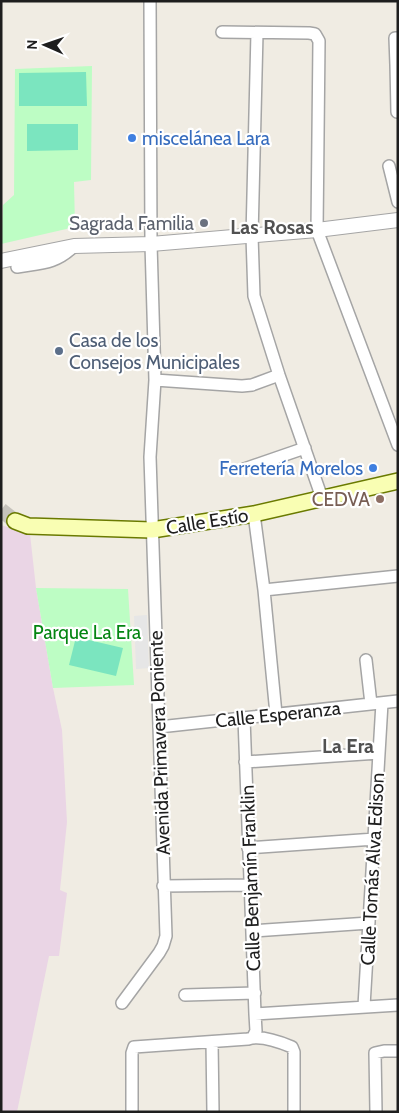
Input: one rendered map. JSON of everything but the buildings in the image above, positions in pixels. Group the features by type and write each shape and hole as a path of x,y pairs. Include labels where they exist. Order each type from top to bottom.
{"main road":[{"name":"Calle Estío","path":"15,521 28,526 152,530 254,514 398,481"}],"street":[{"name":"Avenida Primavera Poniente","path":"122,1003 163,946 166,936 150,457 155,380 150,244 150,1"},
{"path":"222,32 309,33 315,34 319,41 317,230 398,445"},
{"path":"256,33 252,236 254,296 279,375 322,498"},
{"path":"397,112 395,38 398,38"},
{"path":"389,166 398,202"},
{"path":"1,261 74,246 150,244 252,236 398,220"},
{"path":"17,267 56,260 74,246"},
{"path":"155,380 242,386 252,385 279,375"},
{"path":"244,469 306,448"},
{"path":"254,514 264,590 276,714"},
{"path":"264,590 398,576"},
{"name":"Calle Tomás Alva Edison","path":"364,1006 379,753 376,703 366,660"},
{"name":"Calle Esperanza","path":"159,727 398,701"},
{"name":"Calle Benjamín Franklin","path":"244,718 256,1031 253,1037"},
{"path":"245,762 379,753"},
{"path":"248,848 375,839"},
{"path":"163,886 250,885"},
{"path":"252,931 369,923"},
{"path":"185,995 254,993"},
{"path":"255,1014 398,1005"},
{"path":"132,1112 132,1053 134,1048 248,1039 253,1037 283,1043 292,1047 294,1052 294,1112"},
{"path":"212,1042 212,1112"},
{"path":"376,1112 375,1054 384,1051 398,1051"}],"shaded area":[{"path":"1,525 30,534 36,588 62,730 67,822 60,890 67,893 59,956 49,956 17,1112 1,1112"},
{"path":"147,615 149,668 136,669 134,616"}],"green space":[{"path":"92,66 91,180 74,182 75,227 1,244 3,205 14,195 15,69"},
{"path":"86,72 87,106 19,106 19,73"},
{"path":"27,124 78,124 78,150 27,151"},
{"name":"Parque La Era","path":"36,588 128,589 134,685 53,688"},
{"path":"76,637 123,648 116,676 69,665"}],"tunnel":[{"path":"1,510 15,521"}],"place":[{"name":"miscelánea Lara","path":"132,138"},
{"name":"Sagrada Familia","path":"204,223"},
{"name":"Casa de los Consejos Municipales","path":"59,351"},
{"name":"Ferretería Morelos","path":"373,468"},
{"name":"CEDVA","path":"380,499"}],"district":[{"name":"Las Rosas","path":"272,227"},
{"name":"La Era","path":"348,746"}]}
